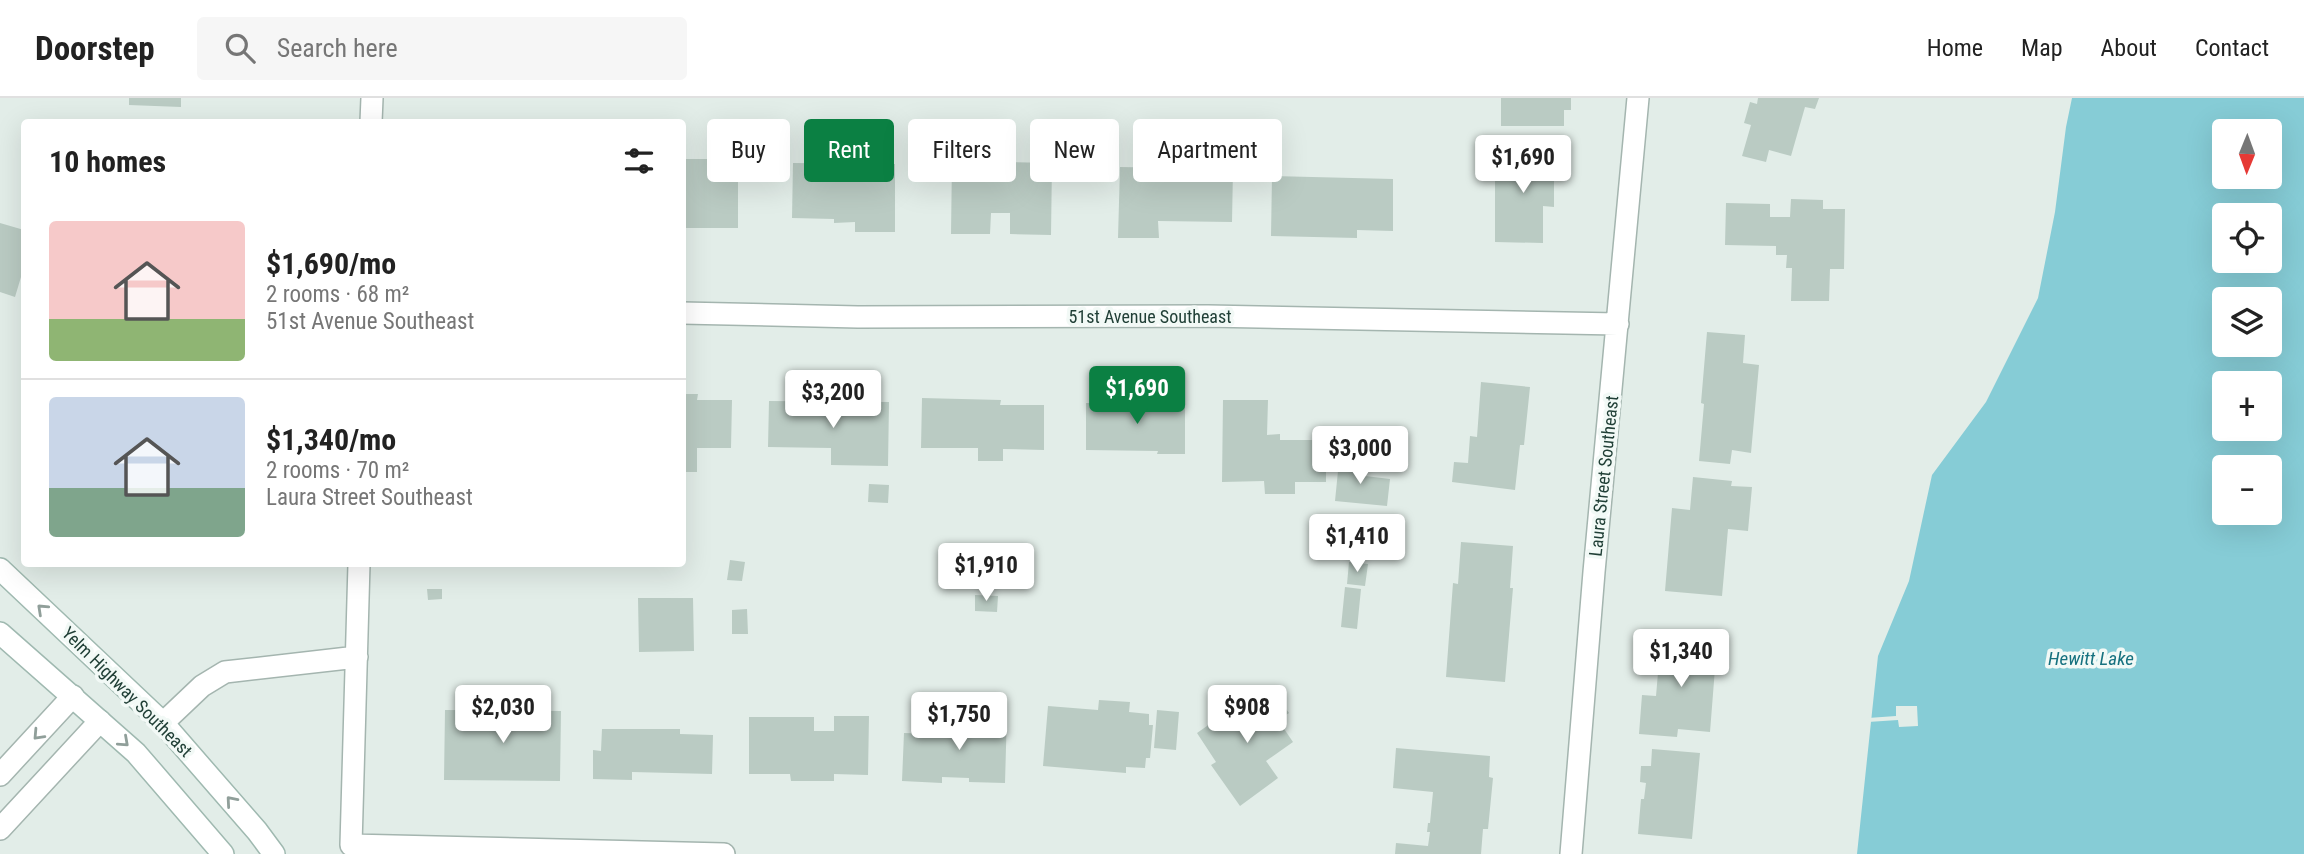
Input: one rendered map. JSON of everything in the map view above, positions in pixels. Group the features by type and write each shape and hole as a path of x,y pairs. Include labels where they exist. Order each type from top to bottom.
{"street":[{"path":"372,98 372,119"},
{"name":"Laura Street Southeast","path":"1572,854 1594,572 1638,98"},
{"name":"51st Avenue Southeast","path":"686,313 858,317 1208,316 1618,324"},
{"path":"359,567 351,845 723,854"},
{"name":"Yelm Highway Southeast","path":"0,569 163,723 274,854"},
{"name":"Yelm Highway Southeast","path":"0,633 136,753 223,854"},
{"path":"163,723 202,686 225,672 357,657"},
{"path":"0,775 73,696"},
{"path":"0,829 100,721"}],"water":[{"name":"Hewitt Lake","path":"2072,98 2304,98 2304,854 1857,854 1878,656 1909,581 1932,475 1986,402 2038,298 2055,212"}],"pier":[{"path":"1896,706 1917,706 1918,726 1899,727 1898,720 1868,722 1868,718 1896,716"}],"building":[{"path":"129,98 181,98 181,107 129,105"},
{"path":"1501,98 1571,98 1571,110 1564,110 1564,126 1501,126"},
{"path":"1758,98 1819,98 1815,109 1805,107 1791,156 1769,150 1766,162 1742,156 1751,125 1744,123 1750,102 1757,104"},
{"path":"1495,151 1554,151 1554,207 1543,206 1543,243 1495,242"},
{"path":"686,159 707,159 707,182 738,182 738,228 686,228"},
{"path":"1016,162 1030,163 1030,182 1052,182 1051,235 1010,234 1010,213 991,213 990,234 951,234 952,182 1016,182"},
{"path":"793,163 804,163 804,182 894,182 895,164 895,232 855,232 855,222 834,223 834,219 792,218"},
{"path":"1120,167 1133,167 1133,182 1233,182 1232,222 1158,221 1159,238 1118,238"},
{"path":"1282,176 1393,179 1393,231 1357,230 1357,238 1271,236 1272,182 1282,182"},
{"path":"1791,199 1823,200 1823,209 1845,209 1844,269 1830,269 1829,301 1791,301 1792,268 1786,268 1787,255 1776,255 1776,246 1725,245 1726,203 1770,204 1770,217 1790,217"},
{"path":"0,223 21,229 21,277 15,297 0,292"},
{"path":"1707,332 1745,335 1743,363 1759,365 1751,453 1732,450 1730,464 1699,461"},
{"path":"1481,382 1530,387 1524,445 1520,445 1515,490 1452,482 1454,462 1468,463 1470,436 1477,437"},
{"path":"686,394 698,394 697,400 732,400 731,448 697,448 697,472 686,472"},
{"path":"922,398 1001,400 1000,405 1044,405 1044,450 1003,449 1003,461 978,461 978,448 921,448"},
{"path":"1123,399 1185,399 1185,454 1086,450 1086,403 1123,403"},
{"path":"1223,400 1268,400 1267,435 1280,434 1280,440 1326,440 1326,482 1295,482 1295,494 1265,494 1264,481 1222,482"},
{"path":"769,401 889,402 888,466 831,465 831,448 768,447"},
{"path":"1339,461 1366,464 1365,476 1390,479 1387,506 1335,501"},
{"path":"1693,477 1732,481 1731,486 1752,487 1748,531 1728,529 1722,596 1665,591 1672,508 1690,510"},
{"path":"869,484 889,485 888,503 868,502"},
{"path":"1461,542 1513,546 1510,588 1513,588 1505,682 1446,677 1453,583 1458,584"},
{"path":"730,560 745,562 742,581 727,580"},
{"path":"1349,562 1368,564 1365,586 1347,584"},
{"path":"1345,587 1361,589 1357,629 1341,627"},
{"path":"427,589 442,589 442,599 428,600"},
{"path":"975,595 998,596 997,612 975,611"},
{"path":"638,598 693,598 694,651 639,652"},
{"path":"747,609 748,634 732,634 732,610"},
{"path":"1661,638 1717,643 1710,732 1678,729 1677,737 1639,734 1642,695 1656,696"},
{"path":"1257,691 1267,705 1277,697 1289,713 1278,720 1293,742 1266,761 1278,778 1240,806 1211,765 1216,762 1197,733"},
{"path":"1099,700 1130,702 1129,712 1149,714 1149,725 1153,725 1150,758 1146,758 1145,768 1126,767 1126,773 1043,766 1048,706 1098,710"},
{"path":"445,710 561,711 560,781 444,780"},
{"path":"1157,710 1179,712 1176,750 1154,748"},
{"path":"966,711 1007,712 1005,783 969,782 969,778 942,777 942,783 902,781 904,733 965,735"},
{"path":"834,716 869,716 868,775 834,774 834,781 791,781 790,774 749,774 749,717 814,717 814,731 834,731"},
{"path":"602,729 680,729 680,734 713,735 712,774 632,772 632,780 593,779 593,750 601,751"},
{"path":"1396,748 1490,756 1489,777 1493,778 1488,829 1483,829 1481,854 1395,854 1396,843 1428,846 1430,832 1427,832 1433,792 1393,788"},
{"path":"1652,749 1700,753 1692,839 1638,834 1641,799 1644,799 1646,783 1640,782 1641,766 1651,766"}]}
